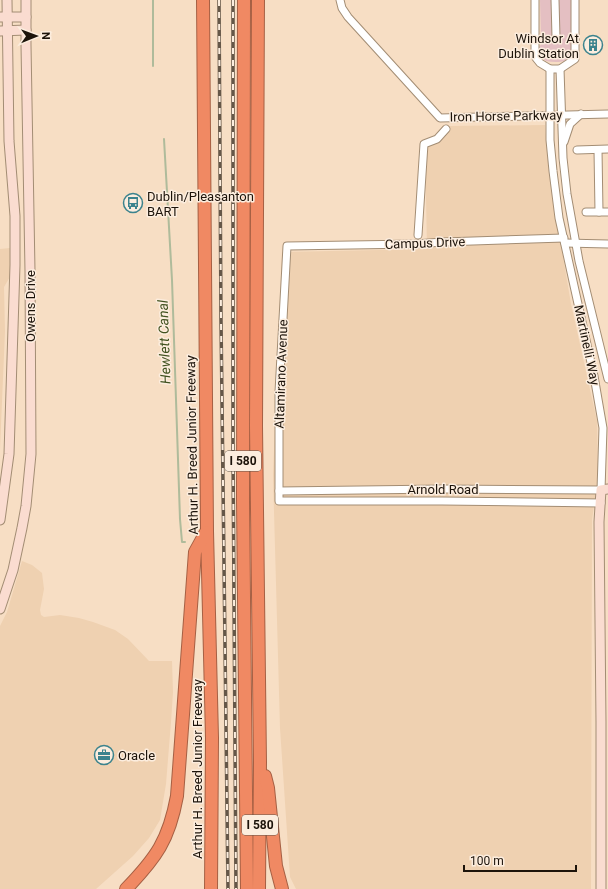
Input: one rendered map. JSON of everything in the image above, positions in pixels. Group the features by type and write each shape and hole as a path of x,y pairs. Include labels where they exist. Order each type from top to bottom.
{"highway":[{"name":"Arthur H. Breed Junior Freeway","path":"203,0 207,531 212,738 211,889"},
{"name":"I 580","path":"244,0 243,500 247,889"},
{"name":"I 580","path":"258,0 256,426 260,762 259,889"},
{"path":"126,889 144,870 157,853 168,834 174,815 177,796 195,552 207,531"},
{"path":"260,762 268,788 276,866 282,889"}],"street":[{"name":"Owens Drive","path":"0,520 10,447 15,265 14,216 4,31 4,17 7,0"},
{"name":"Owens Drive","path":"0,609 13,570 22,528 26,506 31,454 26,0"},
{"name":"Iron Horse Parkway","path":"340,0 342,8 348,17 440,118 608,114"},
{"path":"535,0 535,54 540,63 550,69 560,69 575,59 575,0"},
{"path":"556,0 556,36"},
{"path":"4,17 26,17"},
{"path":"4,31 26,30"},
{"name":"Martinelli Way","path":"550,69 550,115 553,171 564,241 594,376 603,428 605,490 604,503 599,522 605,739 601,889"},
{"name":"Martinelli Way","path":"560,69 565,178 576,244 608,379"},
{"name":"Martinelli Way","path":"565,178 564,142 570,124 581,114"},
{"path":"418,235 424,144 437,139 446,129"},
{"path":"578,150 608,150"},
{"path":"598,150 599,212"},
{"path":"586,212 608,212"},
{"name":"Campus Drive","path":"287,246 564,241 576,244 608,244"},
{"name":"Altamirano Avenue","path":"279,501 279,392 287,246"},
{"name":"Arnold Road","path":"279,491 442,489 605,490"},
{"name":"Arnold Road","path":"279,501 604,503"}],"shaded area":[{"path":"540,0 571,0 573,54 564,61 546,61 540,56 538,49 541,44"},
{"path":"545,125 549,173 571,304 597,421 598,477 592,520 591,889 296,889 290,877 280,728 273,475 282,252 427,249 425,146 438,141 449,126"},
{"path":"10,248 11,275 4,287 5,331 0,449 0,249"},
{"name":"Oracle","path":"22,561 32,565 42,573 44,589 40,610 41,615 44,617 60,615 93,622 115,630 128,639 149,661 172,661 173,692 171,722 166,784 160,820 149,838 133,856 96,889 0,889 0,626 7,612"}],"waterway":[{"name":"Hewlett Canal","path":"153,0 153,66"},
{"name":"Hewlett Canal","path":"164,139 172,280 180,519 182,542 185,542"}],"railway":[{"path":"219,0 221,320 228,889"},
{"path":"233,0 233,452 236,889"}],"place":[{"name":"Windsor At Dublin Station","path":"593,45"},
{"name":"Dublin/Pleasanton BART","path":"133,203"},
{"name":"Oracle","path":"104,755"}]}
